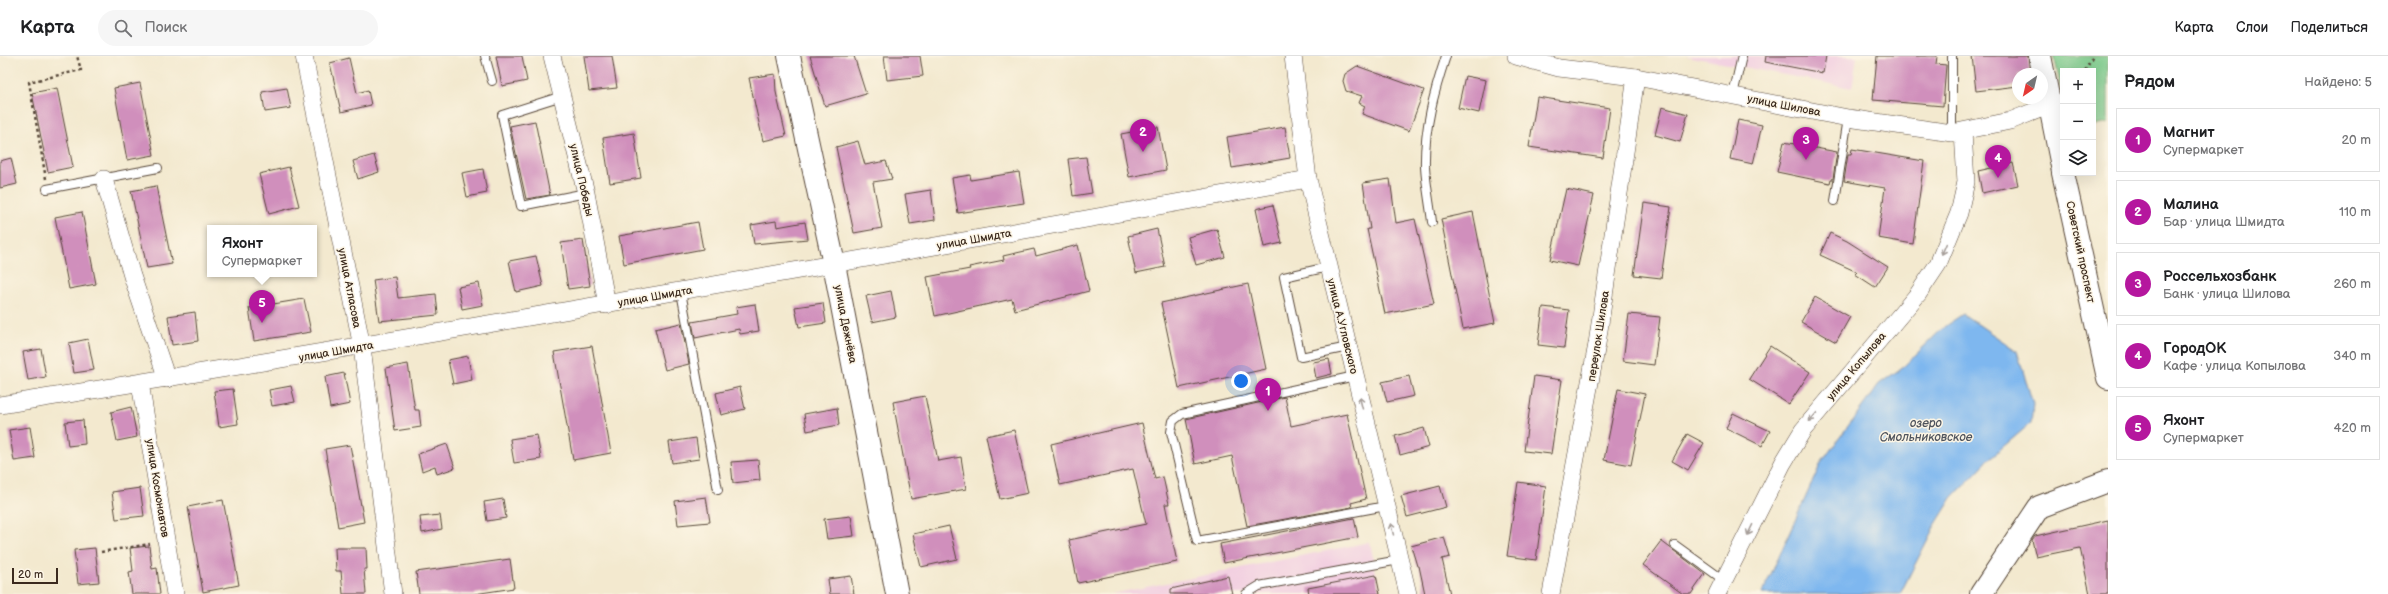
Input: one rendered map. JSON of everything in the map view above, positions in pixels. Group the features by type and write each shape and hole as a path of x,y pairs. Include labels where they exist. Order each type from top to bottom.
{"main road":[{"name":"улица Дежнёва","path":"789,56 834,264 897,594"},
{"name":"Советский проспект","path":"2040,56 2060,157"},
{"name":"Советский проспект","path":"2064,176 2108,378"},
{"path":"1981,594 2039,507 2108,481"}],"street":[{"name":"улица Атласова","path":"304,56 362,347 393,594"},
{"name":"улица Победы","path":"552,56 586,193 607,304"},
{"name":"улица А.Угловского","path":"1293,56 1308,179 1320,234 1408,594"},
{"path":"1296,74 1305,56"},
{"name":"улица Шилова","path":"1516,56 1559,62 1848,118 1958,132 2010,121 2050,105"},
{"name":"переулок Шилова","path":"1551,594 1597,344 1636,77"},
{"name":"улица Копылова","path":"1721,588 1783,463 1802,430 1918,294 1938,264 1960,213 1966,182 1958,132"},
{"path":"104,179 132,276 167,379"},
{"name":"улица Шмидта","path":"0,405 362,347 681,292 1308,179"},
{"name":"улица Космонавтов","path":"140,383 175,594"}],"lane":[{"path":"485,56 492,81"},
{"path":"1432,222 1425,167 1427,131 1433,94 1446,56"},
{"path":"1733,95 1742,56"},
{"path":"1952,56 1958,132"},
{"path":"562,96 502,115 521,206 586,193"},
{"path":"1835,201 1848,118"},
{"path":"47,189 158,168"},
{"path":"1328,267 1284,277 1302,358 1348,348"},
{"path":"681,292 718,490"},
{"path":"1355,376 1182,414 1173,421 1171,432 1191,520 1197,541 1386,506"},
{"path":"1675,545 1721,588"},
{"path":"1246,594 1259,586 1399,560"}],"path":[{"path":"47,189 29,82 81,70 77,56"},
{"path":"2087,68 2093,56"},
{"path":"101,552 167,541"}],"shaded area":[{"path":"1686,56 1857,56 1852,88"},
{"path":"1370,542 1380,594 1112,594"}],"green space":[{"path":"2054,56 2108,56 2108,123 2096,125 2096,68 2060,68 2060,84"}],"water":[{"name":"озеро Смольниковское","path":"1963,314 2017,351 2033,404 2031,423 1991,457 1952,498 1934,527 1900,594 1762,594 1821,463 1879,384 1903,367 1945,326"}],"building":[{"path":"496,56 522,56 527,81 502,86"},
{"path":"584,56 612,56 617,88 589,91"},
{"path":"810,56 854,56 866,94 825,106"},
{"path":"884,56 920,56 923,76 887,80"},
{"path":"1766,56 1826,56 1823,73 1765,62"},
{"path":"1877,56 1937,56 1936,64 1946,65 1943,106 1873,100"},
{"path":"1972,56 2028,56 2029,68 2012,68 2012,87 1976,91"},
{"path":"349,58 357,93 368,90 371,105 341,112 330,63"},
{"path":"1357,66 1424,90 1409,131 1362,114 1365,106 1359,103 1362,96 1346,91 1343,81 1345,74"},
{"path":"775,74 776,92 786,136 763,141 749,78"},
{"path":"1465,76 1486,80 1479,113 1458,108"},
{"path":"140,83 154,155 127,160 114,88"},
{"path":"57,88 73,167 48,172 32,93"},
{"path":"287,88 291,108 265,112 262,92"},
{"path":"1537,97 1610,108 1603,158 1529,147"},
{"path":"1662,107 1688,114 1680,142 1655,135"},
{"path":"1738,120 1762,125 1753,164 1730,159"},
{"path":"535,121 550,195 526,199 510,126"},
{"path":"1158,127 1166,170 1129,177 1121,134"},
{"path":"1285,127 1290,158 1232,168 1227,137"},
{"path":"634,133 641,178 610,183 603,138"},
{"path":"858,141 865,165 886,161 892,179 873,182 882,228 854,233 836,147"},
{"path":"1784,142 1837,152 1833,179 1831,179 1830,183 1777,172"},
{"path":"1852,149 1924,161 1913,244 1878,238 1885,188 1844,181 1848,154 1851,154"},
{"path":"374,155 379,172 358,179 353,161"},
{"path":"1086,157 1092,193 1073,196 1068,159"},
{"path":"11,158 17,184 0,188 0,161"},
{"path":"2013,163 2018,185 1982,193 1978,171"},
{"path":"289,167 299,206 269,214 259,174"},
{"path":"483,169 487,193 467,197 462,173"},
{"path":"1019,172 1024,203 958,213 952,178 970,175 971,180"},
{"path":"1390,179 1396,223 1415,219 1434,304 1385,314 1367,229 1370,229 1363,183"},
{"path":"156,186 172,264 147,268 131,191"},
{"path":"1566,189 1594,195 1578,266 1550,260"},
{"path":"931,190 935,220 910,224 905,194"},
{"path":"1644,203 1671,207 1661,278 1634,275"},
{"path":"1273,205 1282,243 1264,247 1256,209"},
{"path":"82,212 96,284 69,289 55,217"},
{"path":"1473,212 1495,323 1463,329 1441,219"},
{"path":"776,221 777,227 805,222 808,239 754,244 751,225"},
{"path":"698,222 703,249 624,264 619,236"},
{"path":"1157,229 1165,267 1136,273 1128,236"},
{"path":"1217,229 1225,257 1196,265 1188,237"},
{"path":"1830,233 1847,241 1888,267 1875,287 1855,274 1857,272 1820,255"},
{"path":"583,240 590,286 568,289 561,243"},
{"path":"1078,245 1089,291 1015,310 1012,299 935,316 927,277 970,269 969,267 1004,260 1003,256 1034,249 1036,256"},
{"path":"536,256 543,286 516,292 509,261"},
{"path":"395,277 398,298 436,294 438,315 379,321 373,280"},
{"path":"479,283 483,305 462,309 458,287"},
{"path":"1248,284 1266,369 1179,388 1161,303"},
{"path":"891,291 896,317 872,322 866,296"},
{"path":"1815,297 1850,317 1836,342 1801,322"},
{"path":"304,299 311,332 254,341 249,308"},
{"path":"823,303 826,323 799,327 795,307"},
{"path":"755,304 759,331 740,334 739,329 695,338 692,322 737,314 736,307"},
{"path":"1543,307 1569,310 1564,348 1538,345"},
{"path":"195,312 198,341 172,345 168,316"},
{"path":"1629,314 1660,317 1654,365 1623,361"},
{"path":"681,323 689,364 665,370 655,329"},
{"path":"88,339 94,370 74,373 69,343"},
{"path":"592,346 611,453 573,460 554,352"},
{"path":"1770,346 1810,372 1789,404 1749,379"},
{"path":"41,349 46,377 28,380 23,352"},
{"path":"468,356 472,380 453,384 448,360"},
{"path":"1329,359 1332,374 1316,378 1313,362"},
{"path":"408,364 415,410 419,410 421,427 395,431 386,368"},
{"path":"344,373 350,404 330,408 325,377"},
{"path":"1409,376 1414,396 1387,402 1382,382"},
{"path":"1534,376 1562,380 1551,454 1524,451"},
{"path":"291,386 295,402 272,406 269,390"},
{"path":"740,387 745,409 721,415 716,393"},
{"path":"233,389 238,424 219,427 214,391"},
{"path":"1618,389 1645,394 1631,465 1604,460"},
{"path":"925,396 938,461 961,457 966,489 911,499 893,402"},
{"path":"1285,397 1291,426 1347,414 1366,499 1351,503 1352,507 1247,526 1232,456 1195,464 1186,419"},
{"path":"131,407 137,437 117,441 111,412"},
{"path":"837,408 839,425 807,431 804,414"},
{"path":"1733,413 1770,431 1762,446 1726,428"},
{"path":"83,420 85,444 68,446 65,422"},
{"path":"1142,423 1155,479 1163,477 1169,504 1165,504 1177,562 1078,583 1069,540 1146,524 1133,469 1060,485 1051,444"},
{"path":"30,427 35,458 14,461 9,430"},
{"path":"1424,428 1429,447 1400,455 1395,436"},
{"path":"1014,430 1028,493 1000,499 986,436"},
{"path":"1687,434 1704,443 1688,470 1672,461"},
{"path":"537,435 541,459 514,463 510,439"},
{"path":"696,438 699,459 672,463 669,442"},
{"path":"447,444 455,468 437,474 435,466 422,471 418,454"},
{"path":"350,445 364,522 338,527 325,449"},
{"path":"758,460 760,480 733,483 731,462"},
{"path":"1518,482 1546,486 1536,560 1507,556"},
{"path":"1440,486 1446,507 1407,517 1401,496"},
{"path":"140,488 144,516 116,519 112,492"},
{"path":"706,497 710,522 678,525 675,501"},
{"path":"503,499 506,518 487,521 484,502"},
{"path":"223,500 239,585 203,592 188,507"},
{"path":"440,515 442,529 422,533 420,517"},
{"path":"851,516 854,536 827,539 824,519"},
{"path":"1354,518 1358,537 1224,563 1220,544"},
{"path":"2108,520 2108,594 2090,594 2080,548 2036,557 2032,540 2035,536"},
{"path":"949,526 957,559 921,567 913,534"},
{"path":"1444,537 1450,557 1442,559 1450,594 1425,594 1419,566 1417,566 1411,546"},
{"path":"1661,541 1705,574 1691,594 1683,594 1643,565"},
{"path":"149,546 152,569 157,568 160,594 132,594 129,572 133,571 130,548"},
{"path":"95,548 99,582 78,584 74,550"},
{"path":"335,548 366,548 367,569 364,569 366,594 343,594 341,571 336,571"},
{"path":"510,559 514,588 474,594 419,594 416,572"},
{"path":"1376,575 1380,594 1309,594 1308,588"},
{"path":"851,576 854,594 830,594 828,579"},
{"path":"1228,576 1232,594 1171,594 1171,589"}],"place":[{"name":"Малина","path":"1143,152"},
{"name":"Россельхозбанк","path":"1806,160"},
{"name":"ГородОК","path":"1998,178"},
{"name":"Яхонт","path":"262,323"},
{"name":"Магнит","path":"1268,411"}]}
